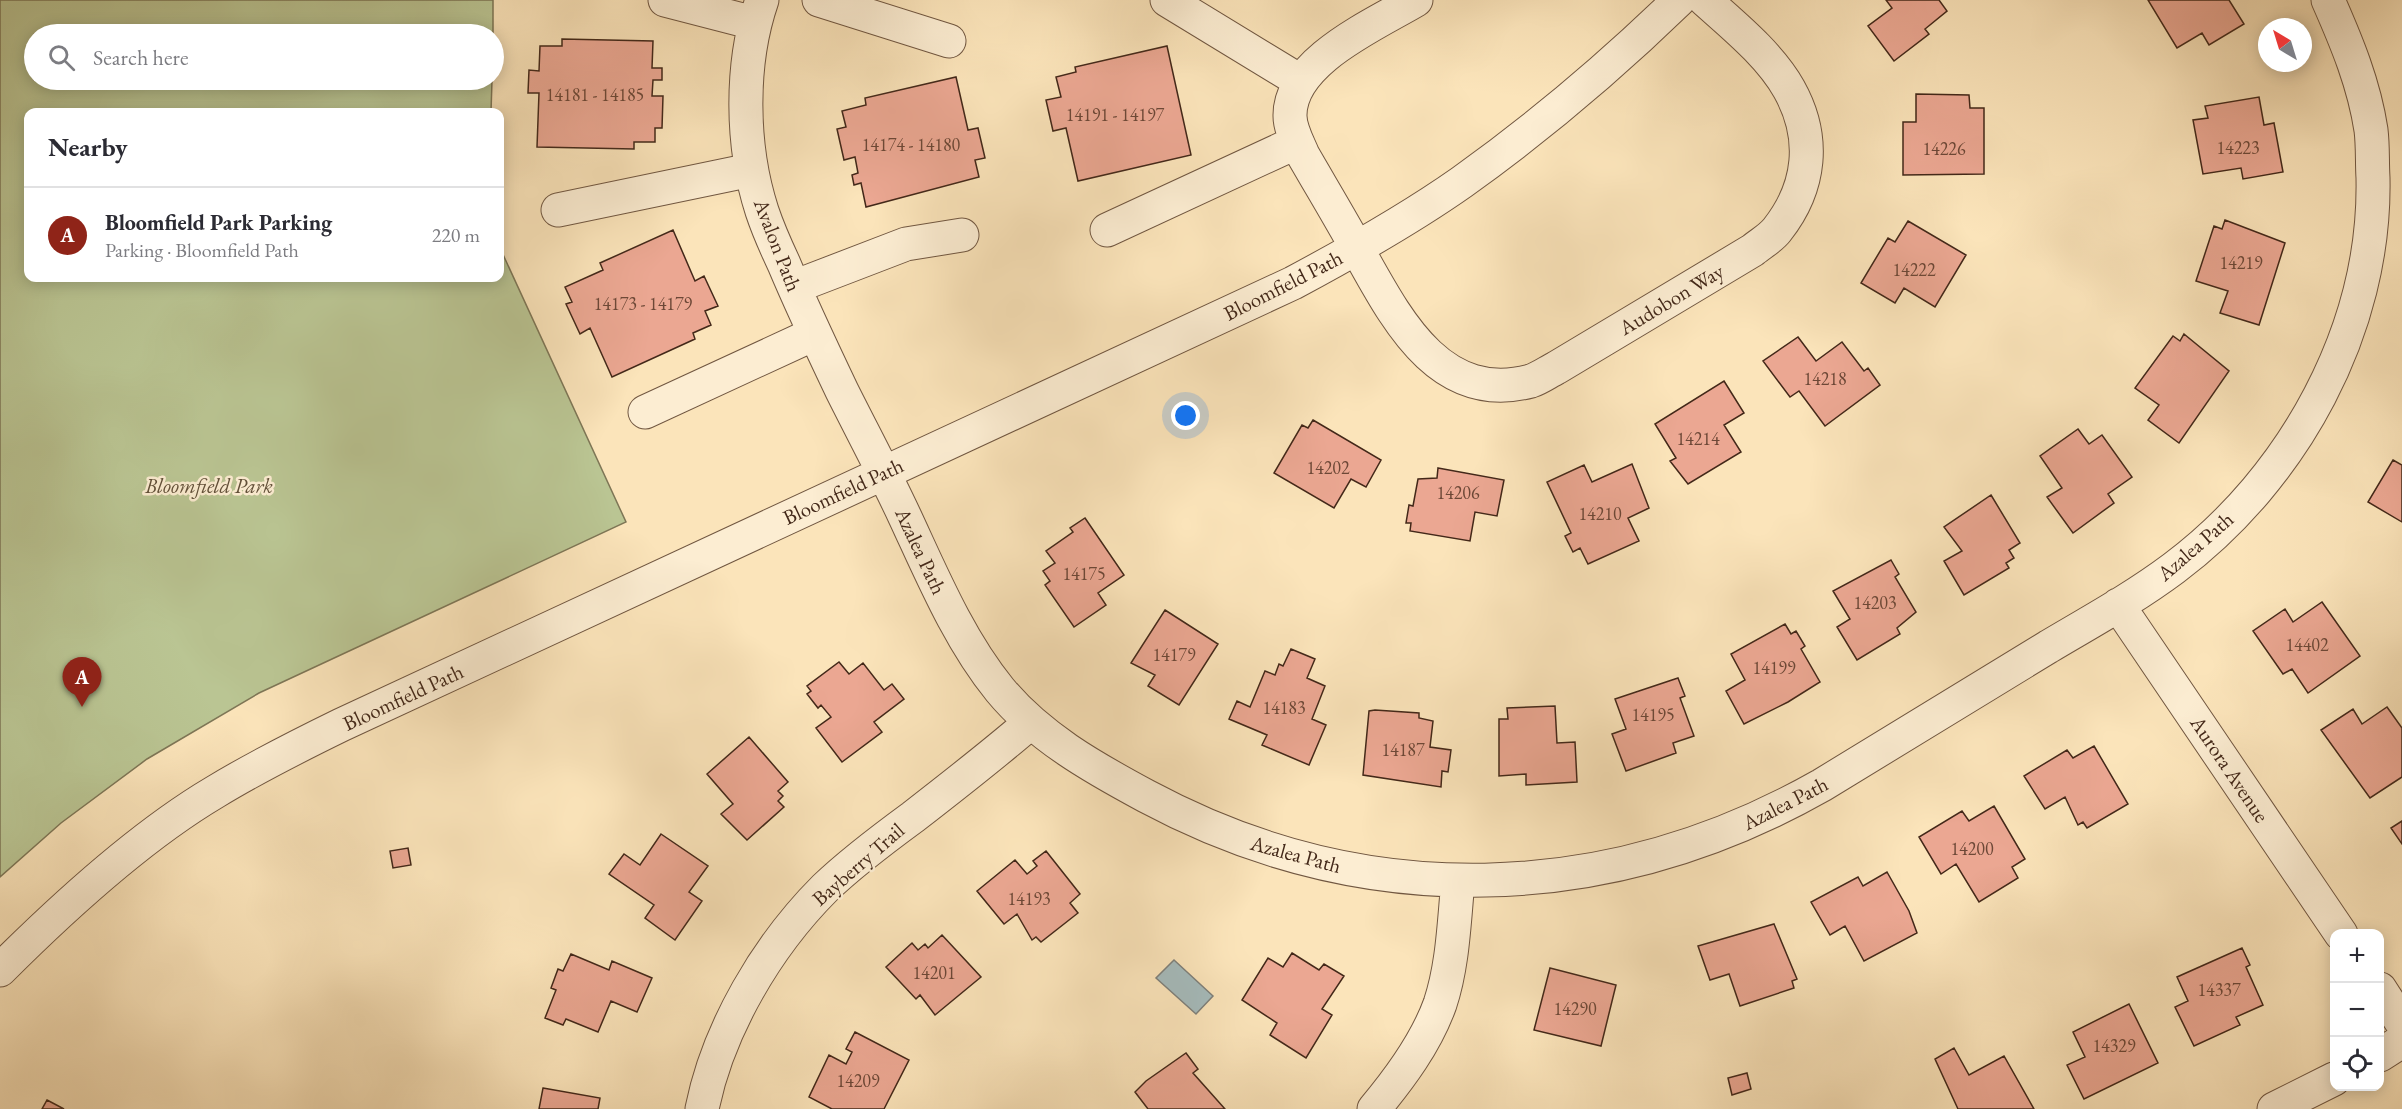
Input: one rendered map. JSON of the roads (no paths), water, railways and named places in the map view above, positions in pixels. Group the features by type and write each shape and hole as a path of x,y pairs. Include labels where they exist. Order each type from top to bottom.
{"street":[{"path":"665,0 758,12"},
{"path":"819,0 949,41"},
{"path":"1167,0 1300,81 1317,62 1338,47 1413,1"},
{"name":"Bloomfield Path","path":"0,970 34,936 128,855 214,793 271,760 341,725 1293,283 1357,248 1460,183 1509,147 1570,99 1636,41 1678,0"},
{"name":"Audobon Way","path":"1300,81 1293,97 1290,116 1297,142 1384,297 1409,335 1429,357 1452,373 1478,382 1505,384 1532,380 1556,369 1753,250 1776,231 1791,208 1804,179 1807,152 1803,118 1789,88 1769,62 1705,0"},
{"name":"Azalea Path","path":"884,472 929,572 975,653 999,688 1031,722 1070,752 1176,812 1250,843 1297,857 1353,869 1407,877 1458,881 1534,879 1590,871 1690,846 1739,828 1785,806 2118,605 2174,568 2217,531 2254,493 2286,453 2311,413 2339,356 2357,305 2369,252 2373,197 2372,133 2362,83 2328,0"},
{"name":"Avalon Path","path":"758,12 745,95 751,170 762,211 814,334 884,472"},
{"path":"1107,230 1297,142"},
{"path":"558,210 751,170"},
{"path":"794,287 906,244 962,235"},
{"path":"645,412 814,334"},
{"name":"Aurora Avenue","path":"2118,605 2339,929"},
{"name":"Bayberry Trail","path":"702,1109 728,1026 756,976 795,923 824,889 861,856 985,762 1031,722"},
{"path":"1374,1109 1400,1078 1422,1042 1440,1004 1449,963 1458,881"},
{"path":"2384,996 2402,1023"},
{"path":"2384,1052 2402,1041"},
{"path":"2274,1109 2330,1081"}],"place":[{"name":"Bloomfield Park Parking","path":"82,707"}],"park label":[{"name":"Bloomfield Park","path":"209,485"}]}
